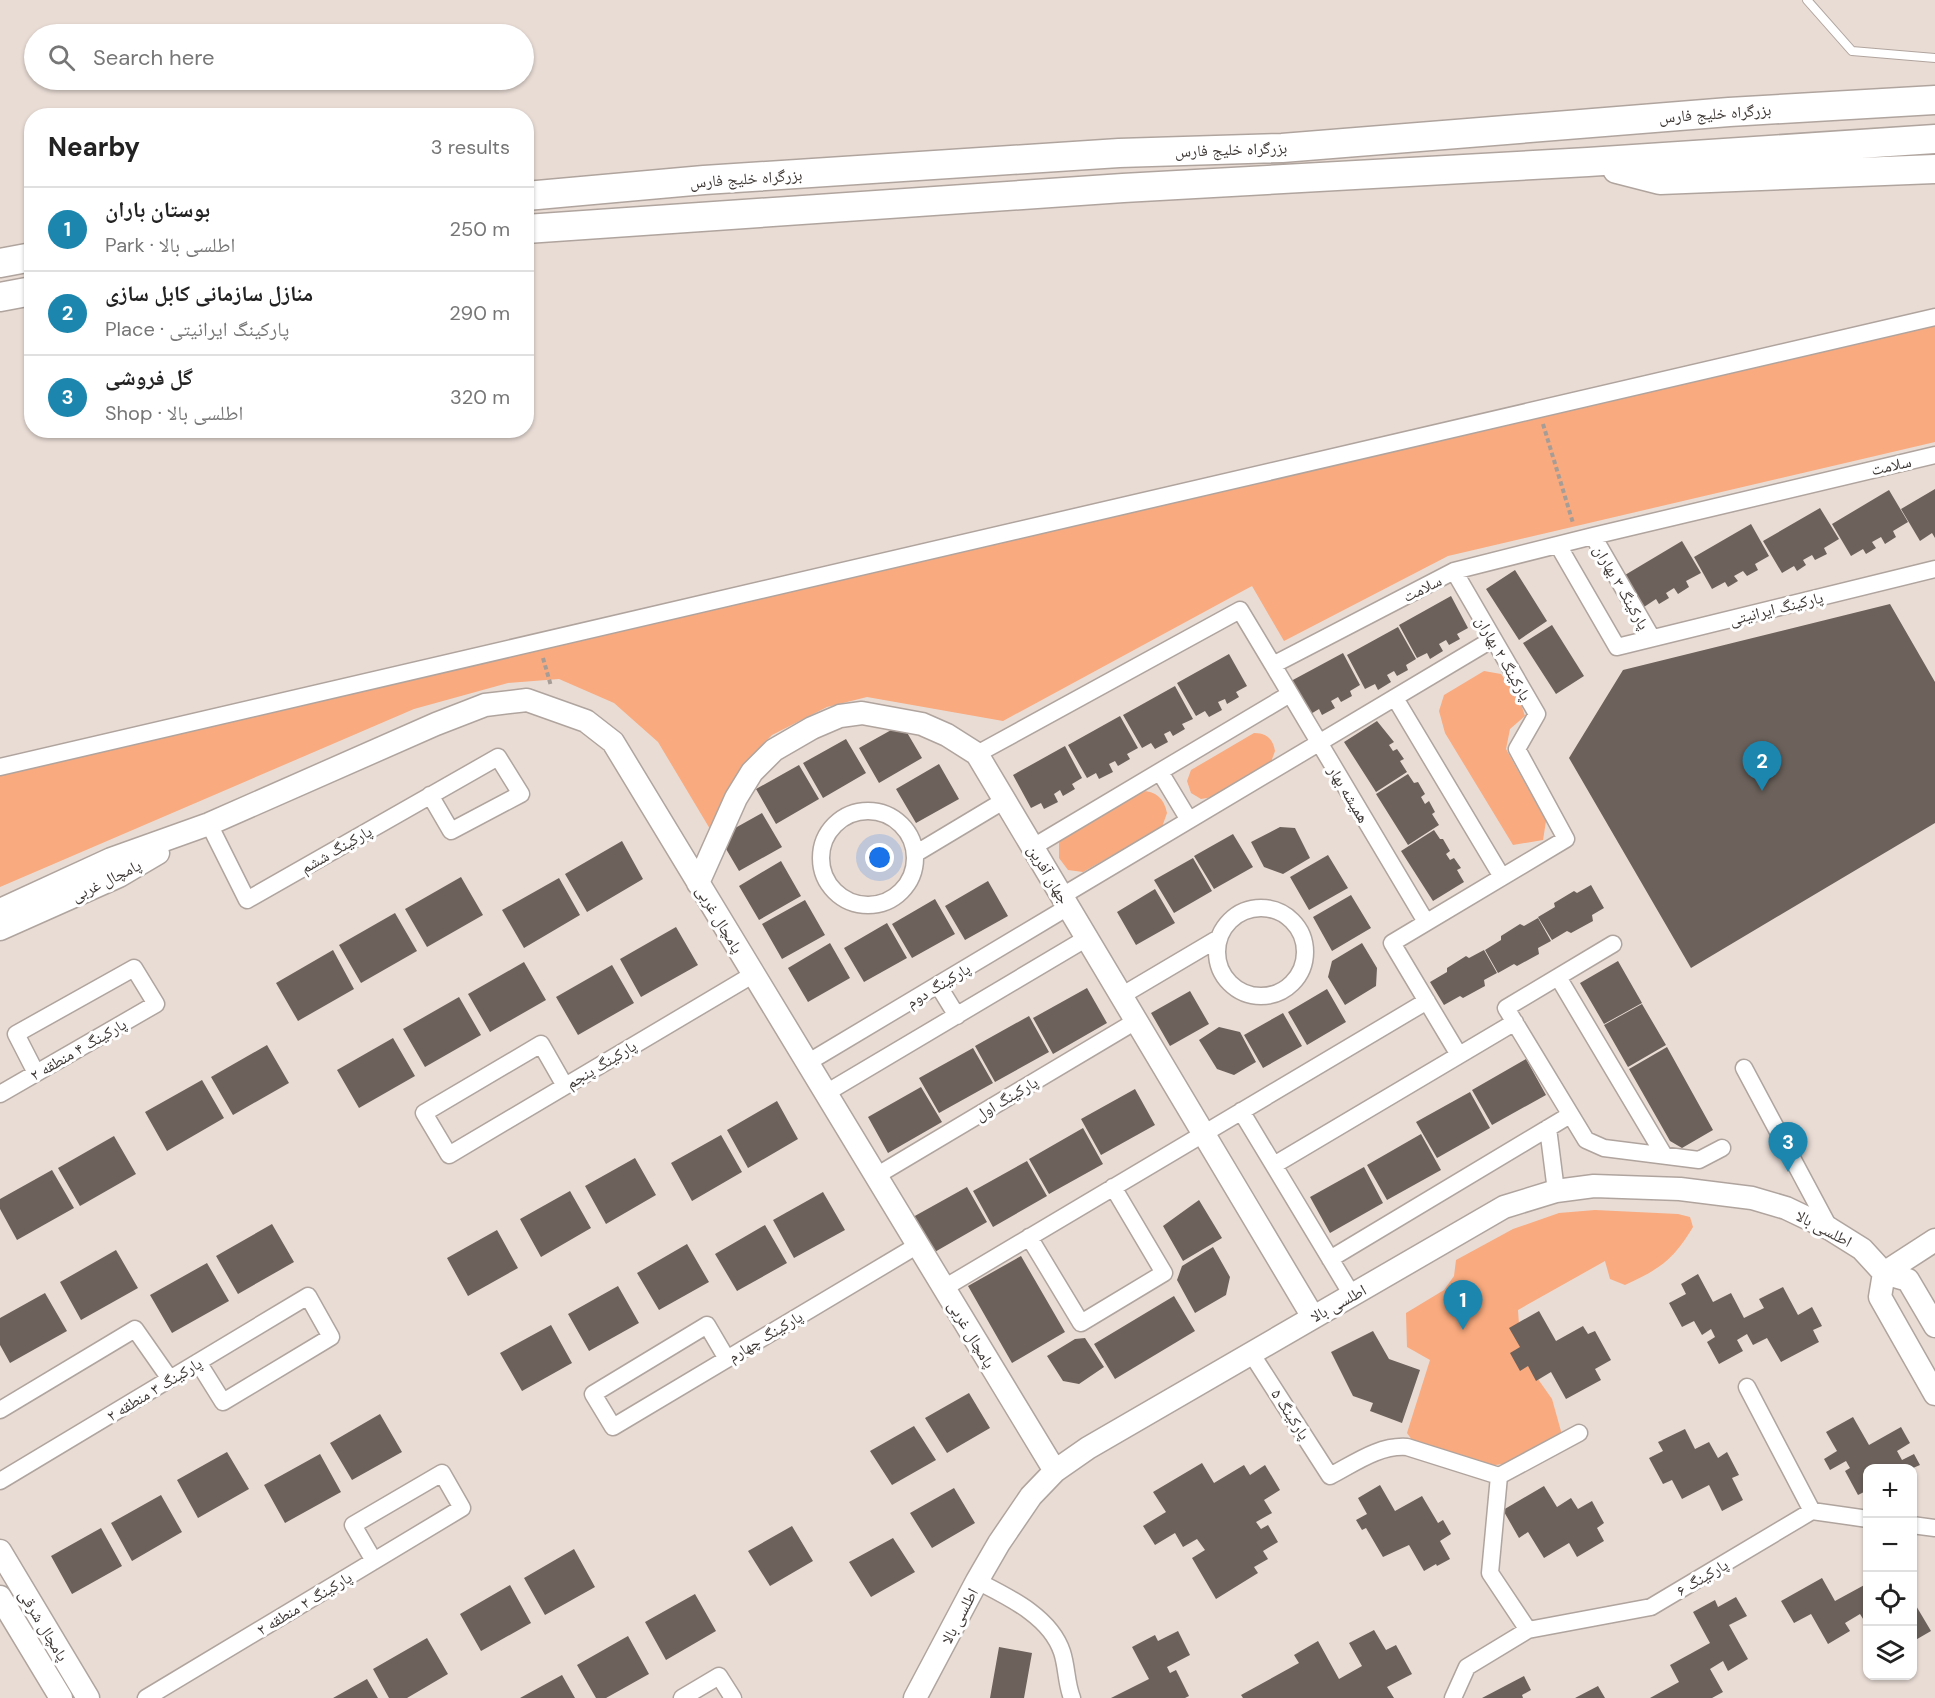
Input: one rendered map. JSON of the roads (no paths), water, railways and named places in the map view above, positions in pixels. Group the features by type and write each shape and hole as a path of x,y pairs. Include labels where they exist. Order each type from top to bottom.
{"highway":[{"name":"بزرگراه خلیج فارس","path":"534,195 704,180 1119,153 1282,148 1729,112 1935,100"},
{"name":"بزرگراه خلیج فارس","path":"534,228 1111,189 1588,162 1935,139"},
{"path":"1588,162 1660,180 1935,169"},
{"path":"0,263 24,258"},
{"path":"0,297 24,292"}],"street":[{"path":"0,767 1935,317"},
{"name":"سلامت","path":"1272,665 1454,572 1593,536 1935,455"},
{"name":"پارکینگ ۳ بهاران","path":"1593,536 1652,638"},
{"name":"پارکینگ ۳ بهاران","path":"1558,545 1617,647"},
{"name":"پارکینگ ایرانیتی","path":"1617,647 1935,569"},
{"name":"پارکینگ ۲ بهاران","path":"1454,572 1537,714 1517,749 1566,839 1502,877"},
{"path":"977,754 1240,610 1272,665"},
{"name":"پارکینگ دوم","path":"807,1063 938,985 1189,820 1493,639"},
{"name":"همیشه بهار","path":"1272,665 1426,922"},
{"path":"1033,847 1290,694"},
{"path":"1395,698 1502,877 1392,942 1459,1055"},
{"name":"پامچال غربی","path":"0,910 111,859 209,824 436,724 485,705 527,700 586,722 613,742 1055,1471"},
{"name":"جهان آفرین","path":"699,883 736,798 752,772 774,750 812,728 840,716 862,713 922,724 947,735 977,754 1313,1317"},
{"name":"پارکینگ ششم","path":"209,824 247,900 430,795 498,757 521,794 451,831 430,795"},
{"path":"1160,772 1189,820"},
{"path":"915,854 1005,800"},
{"path":"864,812 878,812 904,827 915,854 914,868 909,882 893,897 873,905 858,904 844,899 833,890 825,877 821,863 822,848 837,823 849,815 864,812"},
{"name":"پامچال غربی","path":"0,929 119,876 209,824"},
{"path":"1121,996 1219,938 1226,926 1237,916 1250,909 1264,908 1279,912 1296,925 1305,945 1305,959 1301,973 1292,985 1280,993 1265,997 1251,996 1237,990 1226,980 1219,967 1216,953 1219,938"},
{"path":"826,1093 1087,938"},
{"path":"1612,944 1506,1008 1586,1140 1604,1148 1699,1160 1722,1148"},
{"name":"پارکینگ ۴ منطقه ۲","path":"0,1094 156,1004 134,968 16,1034 36,1073"},
{"name":"پارکینگ پنجم","path":"565,1086 541,1044 424,1113 449,1155 754,974"},
{"path":"1558,977 1664,1155"},
{"path":"938,985 957,1016"},
{"path":"944,1288 1427,1001"},
{"name":"پارکینگ اول","path":"876,1176 1136,1021"},
{"path":"1274,1166 1515,1022"},
{"path":"1744,1068 1830,1229"},
{"path":"1241,1111 1352,1295"},
{"path":"1330,1258 1570,1115"},
{"path":"1548,1128 1556,1191"},
{"name":"اطلسی بالا","path":"915,1698 999,1544 1031,1496 1055,1471 1088,1448 1504,1208 1556,1191 1594,1185 1680,1189 1752,1198 1786,1208 1830,1229 1862,1249 1884,1273 1908,1280 1935,1326"},
{"path":"1029,1237 1081,1323 1164,1273 1113,1187"},
{"path":"1935,1240 1884,1273 1880,1297 1935,1394"},
{"name":"پارکینگ چهارم","path":"727,1359 707,1325 593,1394 613,1427 727,1359 918,1245"},
{"name":"پارکینگ ۳ منطقه ۲","path":"0,1481 170,1379 198,1362 308,1296 331,1337 223,1402 198,1362"},
{"path":"0,1410 135,1329 170,1379"},
{"name":"پارکینگ ۵","path":"1251,1353 1330,1476 1383,1448 1394,1446 1407,1447 1499,1476"},
{"path":"1747,1387 1812,1510 1863,1518"},
{"path":"1454,1698 1467,1667 1528,1630 1490,1573 1499,1476 1580,1433"},
{"name":"پارکینگ ۲ منطقه ۲","path":"146,1698 374,1561 462,1508 442,1473 353,1525 374,1561"},
{"name":"پارکینگ ۶","path":"1528,1630 1651,1607 1812,1510"},
{"path":"1917,1526 1935,1528"},
{"name":"پامچال شرقی","path":"0,1551 88,1698"},
{"path":"977,1581 1009,1598 1050,1630 1062,1650 1072,1698"},
{"name":"پامچال شرقی","path":"0,1597 61,1698"},
{"path":"682,1698 719,1676 733,1698"}],"lane":[{"path":"1808,0 1852,51 1935,58"}],"place":[{"name":"منازل سازمانی کابل سازی","path":"1762,791"},
{"name":"گل فروشی","path":"1788,1172"},
{"name":"بوستان باران","path":"1463,1330"}]}
